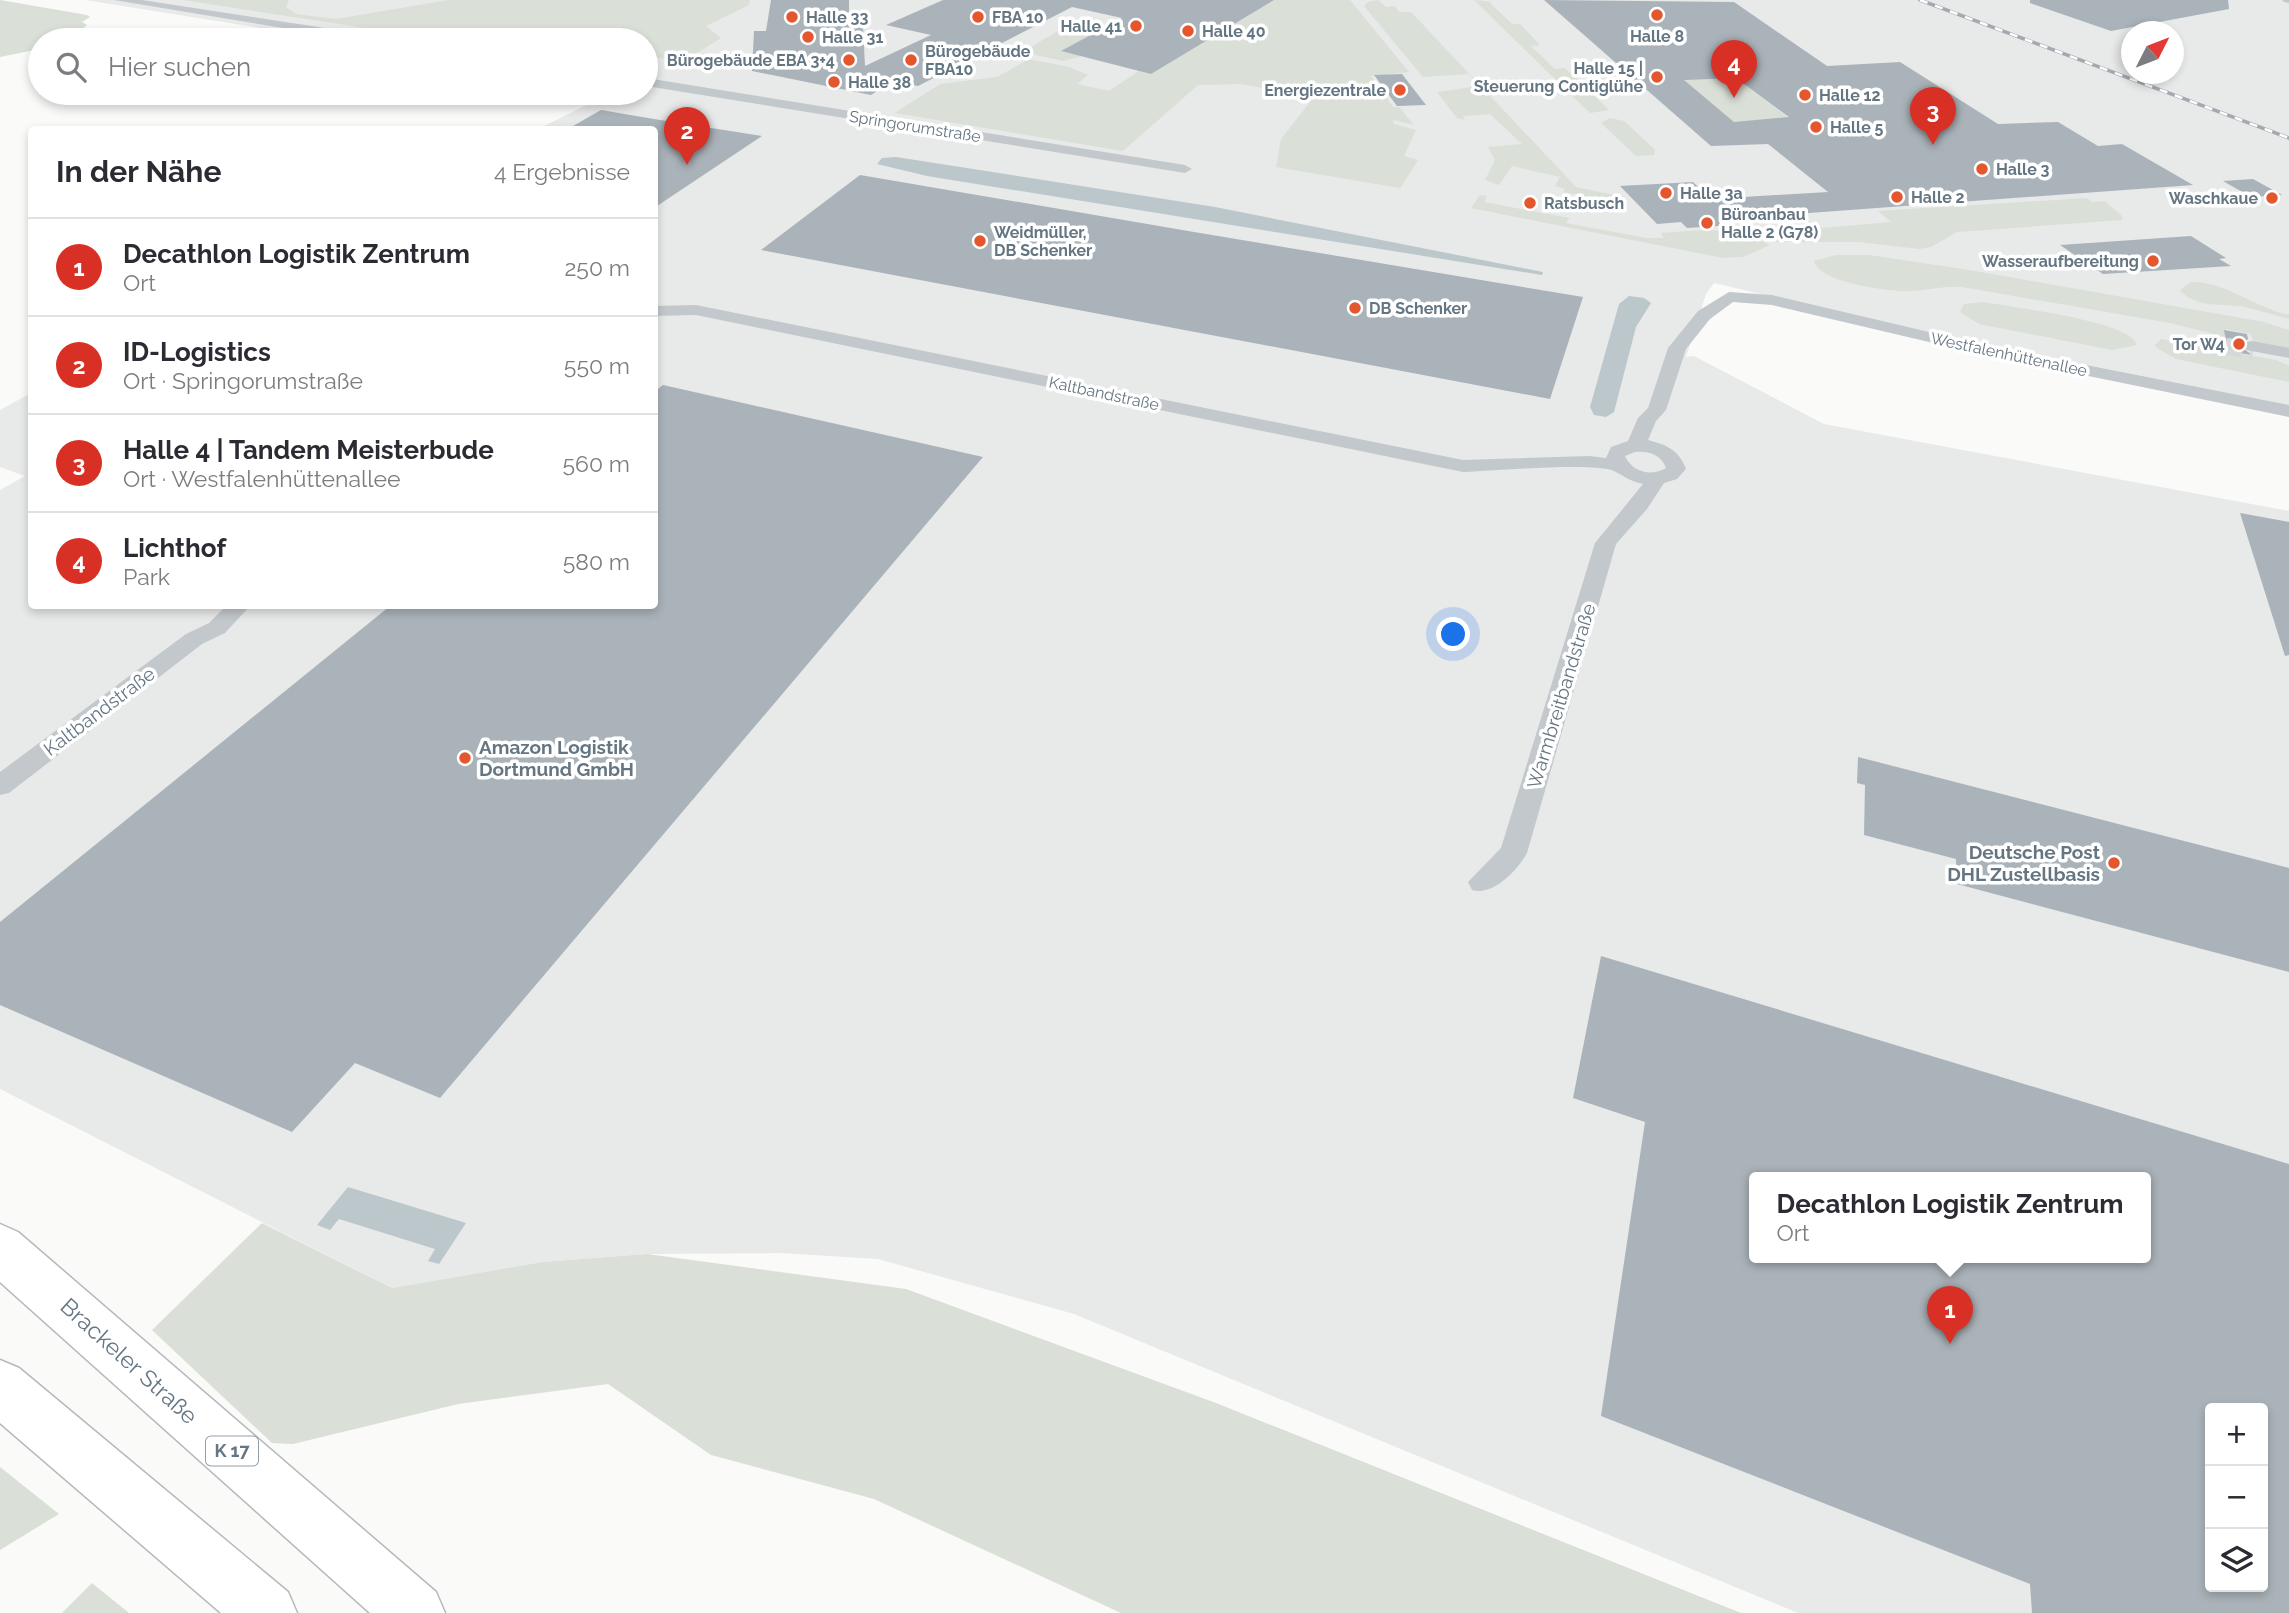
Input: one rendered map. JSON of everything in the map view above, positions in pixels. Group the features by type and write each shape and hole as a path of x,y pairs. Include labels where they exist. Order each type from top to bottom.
{"highway":[{"name":"Brackeler Straße","path":"0,1249 415,1613"},
{"path":"0,1387 267,1613"}],"street":[{"path":"120,0 300,28"},
{"name":"Springorumstraße","path":"658,84 1185,169"},
{"name":"Westfalenhüttenallee","path":"1657,410 1677,348 1704,315 1729,297 1772,300 1980,349 2289,411"},
{"name":"Kaltbandstraße","path":"658,311 680,307 707,312 1463,466 1627,459"},
{"path":"2253,348 2289,356"},
{"path":"1627,459 1660,450 1661,421 1657,410 1648,418 1627,459 1636,507"},
{"name":"Warmbreitbandstraße","path":"1482,882 1513,853 1606,543 1645,500 1656,478 1665,477 1676,469 1672,458 1660,450"},
{"path":"1627,459 1656,478"},
{"name":"Kaltbandstraße","path":"198,636 199,628 215,609"},
{"name":"Kaltbandstraße","path":"0,786 198,636 218,628 236,609"}],"shaded area":[{"path":"0,0 90,17 82,22 87,25 83,28 28,28 28,51 0,57"},
{"path":"85,0 2289,0 2289,405 1936,335 1714,283 1706,294 1686,357 1694,356 1824,424 2289,511 2289,1613 1798,1613 1074,1314 878,1259 781,1253 647,1254 542,1262 392,1288 0,1089 0,490 25,476 0,467 0,410 28,395 28,609 658,609 658,126 544,126 587,105 658,105 658,28 261,28"},
{"path":"183,0 289,0 286,7 296,14 336,19 449,0 750,0 749,5 706,26 721,38 691,55 668,59 658,58 658,28 366,28"},
{"path":"1274,0 1350,0 1409,72 1371,76 1393,107 1399,107 1414,125 1393,120 1394,124 1416,130 1404,156 1418,160 1400,188 1276,167 1281,139 1314,97 1241,84 1198,85 1123,151 895,113 940,84 997,77 1029,59 1069,67 1088,75 1077,84 1109,91 1139,71 1151,74"},
{"path":"1378,0 1386,7 1395,6 1399,12 1411,12 1576,187 1614,195 1628,204 1564,192 1565,189 1555,186 1560,177 1512,166 1499,185 1485,180 1495,160 1488,147 1522,144 1490,114 1463,116 1465,120 1457,118 1437,92 1479,86 1469,74 1423,77 1364,6 1368,2"},
{"path":"1474,0 1495,2 1489,2 1512,24 1520,24 1540,45 1531,46 1555,69 1565,68 1609,110 1590,113"},
{"path":"1063,28 1093,34 1062,51 1083,56 1063,61 1022,52"},
{"path":"1654,56 1736,78 1789,118 1734,122"},
{"path":"1610,118 1624,121 1655,150 1654,155 1636,156 1601,123"},
{"path":"896,157 1215,207 1543,272 1542,275 927,176 877,164 882,158"},
{"path":"1480,195 1487,196 1484,202 1569,218 1566,223 1646,238 1664,238 1661,233 1717,230 1743,234 1770,245 1743,257 1723,258 1471,208"},
{"path":"2086,198 2093,202 2105,201 2122,216 2122,220 1957,232 1931,247 1919,249 1859,242 1776,242 1762,233 1891,222 1878,211"},
{"path":"1836,255 1869,255 1969,270 2264,322 2289,330 2289,349 2254,344 2251,334 2225,329 2226,337 2170,323 1962,287 1910,291 1866,287 1827,274 1814,261"},
{"path":"2191,282 2228,290 2276,312 2289,315 2289,319 2245,307 2194,300 2180,290"},
{"path":"1629,296 1644,298 1651,303 1636,327 1614,412 1606,417 1594,415 1590,407 1619,304"},
{"path":"1983,302 2093,322 2130,336 2137,345 2112,350 1979,324 1960,312 1964,304"},
{"path":"2161,339 2276,360 2289,366 2289,382 2176,359 2157,348 2155,345"},
{"path":"348,1187 466,1223 439,1264 428,1261 435,1249 339,1219 330,1230 317,1225"},
{"path":"262,1223 392,1288 542,1262 647,1254 906,1289 1216,1403 1741,1613 1121,1613 874,1499 711,1455 608,1384 458,1404 293,1444 272,1443 152,1330"},
{"path":"0,1467 59,1514 0,1550"},
{"path":"92,1583 129,1613 62,1613"}],"building":[{"path":"771,0 849,0 849,27 863,26 865,66 931,35 886,25 943,0 1274,0 1151,74 1061,51 1122,18 1072,7 918,86 892,81 871,95 752,71 754,31 766,31"},
{"path":"1544,0 1734,2 1827,66 1900,62 1998,124 2058,122 2098,146 2122,144 2193,185 1727,219 1733,225 1687,228 1681,222 1657,224 1620,186 1693,182 1711,199 1828,192 1768,144 1711,146","holes":["1736,78 1789,117 1734,122 1684,80"]},
{"path":"2030,0 2228,0 2229,9 2165,21 2121,21 2121,29 2111,31 2030,3"},
{"name":"Energiezentrale","path":"1402,74 1426,105 1397,106 1374,75"},
{"path":"601,110 762,136 658,205 658,126 573,126"},
{"path":"860,175 1583,297 1550,399 761,250"},
{"path":"2253,179 2282,195 2251,197 2223,181"},
{"name":"Wasseraufbereitung","path":"2191,236 2226,258 2219,259 2231,266 2103,274 2060,245"},
{"name":"Tor W4","path":"2224,330 2247,334 2248,339 2240,346 2252,355 2228,351"},
{"name":"Amazon Logistik Dortmund GmbH","path":"663,385 983,457 440,1098 355,1063 292,1132 0,1005 0,922 386,609 658,609 658,389"},
{"path":"2240,513 2289,522 2289,655 2285,656"},
{"name":"Deutsche Post DHL Zustellbasis","path":"1858,757 2289,868 2289,972 1957,884 1956,859 1864,835 1865,785 1857,783"},
{"path":"1601,956 2289,1164 2289,1613 2032,1613 2030,1584 1601,1416 1645,1122 1573,1098"}],"tunnel":[{"path":"2226,346 2253,351"}],"railway":[{"path":"1920,0 2289,138"}],"place":[{"name":"Halle 8","path":"1657,15"},
{"name":"Halle 33","path":"792,17"},
{"name":"FBA 10","path":"978,17"},
{"name":"Halle 41","path":"1136,26"},
{"name":"Halle 40","path":"1188,31"},
{"name":"Halle 31","path":"808,37"},
{"name":"Bürogebäude EBA 3+4","path":"849,60"},
{"name":"Bürogebäude FBA10","path":"911,60"},
{"name":"Halle 15 | Steuerung Contiglühe","path":"1657,77"},
{"name":"Halle 38","path":"834,82"},
{"name":"Energiezentrale","path":"1400,90"},
{"name":"Halle 12","path":"1805,95"},
{"name":"Lichthof","path":"1734,98"},
{"name":"Halle 5","path":"1816,127"},
{"name":"Halle 4 | Tandem Meisterbude","path":"1933,145"},
{"name":"ID-Logistics","path":"687,165"},
{"name":"Halle 3","path":"1982,169"},
{"name":"Halle 3a","path":"1666,193"},
{"name":"Halle 2","path":"1897,197"},
{"name":"Waschkaue","path":"2272,198"},
{"name":"Ratsbusch","path":"1530,203"},
{"name":"Büroanbau Halle 2 (G78)","path":"1707,223"},
{"name":"Weidmüller, DB Schenker","path":"980,241"},
{"name":"Wasseraufbereitung","path":"2153,261"},
{"name":"DB Schenker","path":"1355,308"},
{"name":"Tor W4","path":"2239,344"},
{"name":"Amazon Logistik Dortmund GmbH","path":"465,758"},
{"name":"Deutsche Post DHL Zustellbasis","path":"2114,863"},
{"name":"Decathlon Logistik Zentrum","path":"1950,1344"}]}
